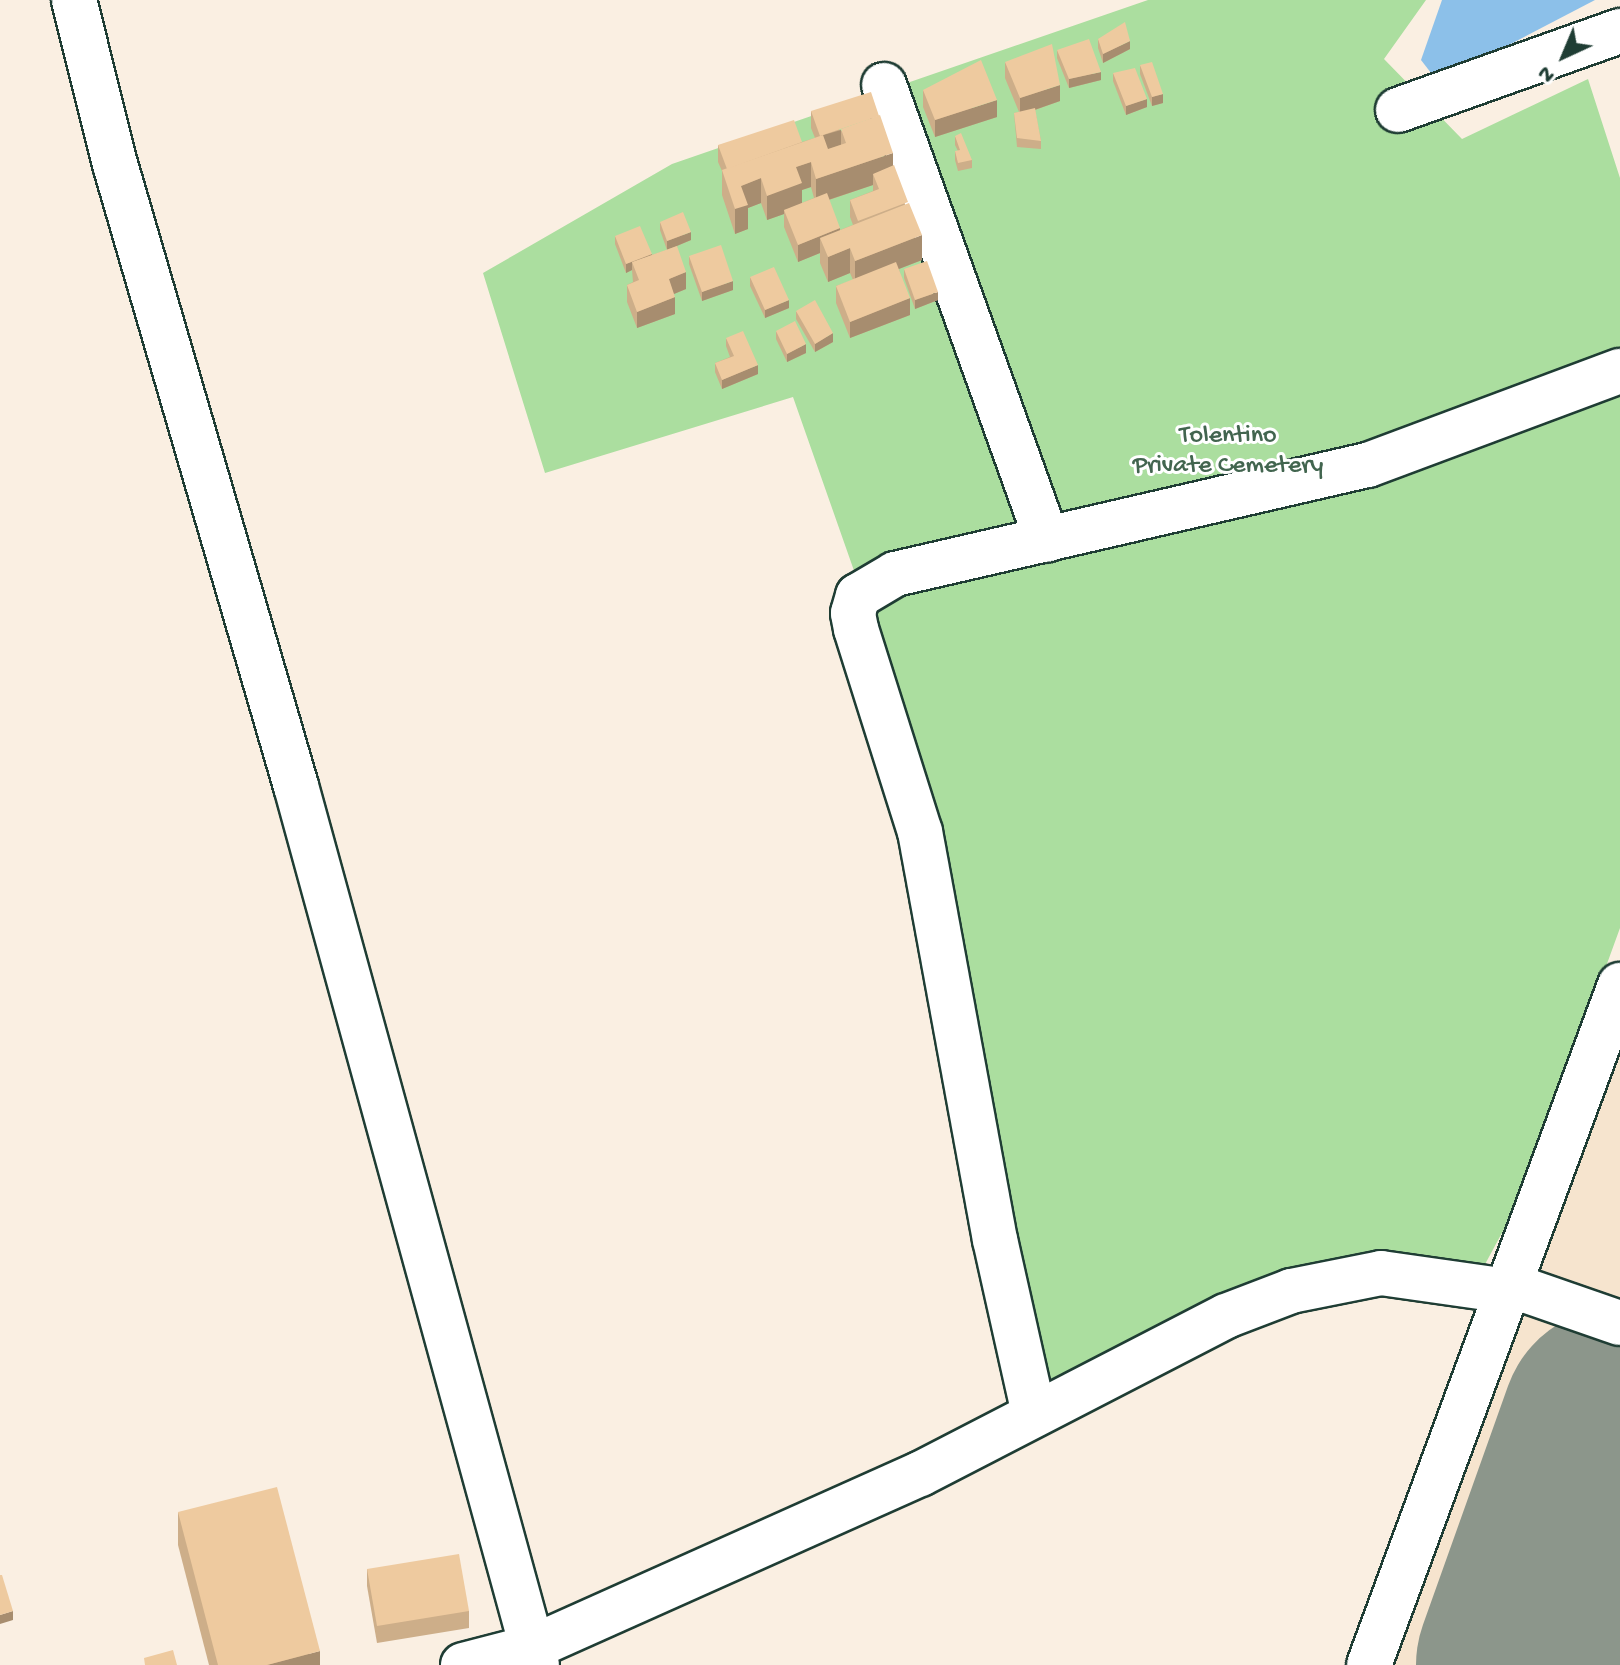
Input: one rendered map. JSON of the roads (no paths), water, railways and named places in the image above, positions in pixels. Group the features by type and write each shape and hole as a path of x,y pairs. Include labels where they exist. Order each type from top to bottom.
{"street":[{"path":"74,0 115,164 296,786 535,1656"},
{"path":"1398,110 1620,31"},
{"path":"884,85 1047,540"},
{"path":"1034,1414 995,1240 920,832 853,613 865,587 895,574 1368,465 1620,371"},
{"path":"1369,1665 1620,985"},
{"path":"463,1665 535,1656 920,1474 1226,1316 1291,1291 1381,1273 1509,1288 1620,1323"}],"water":[{"path":"1442,0 1595,0 1438,82 1421,60"}],"park label":[{"name":"Tolentino Private Cemetery","path":"1228,452"}]}
